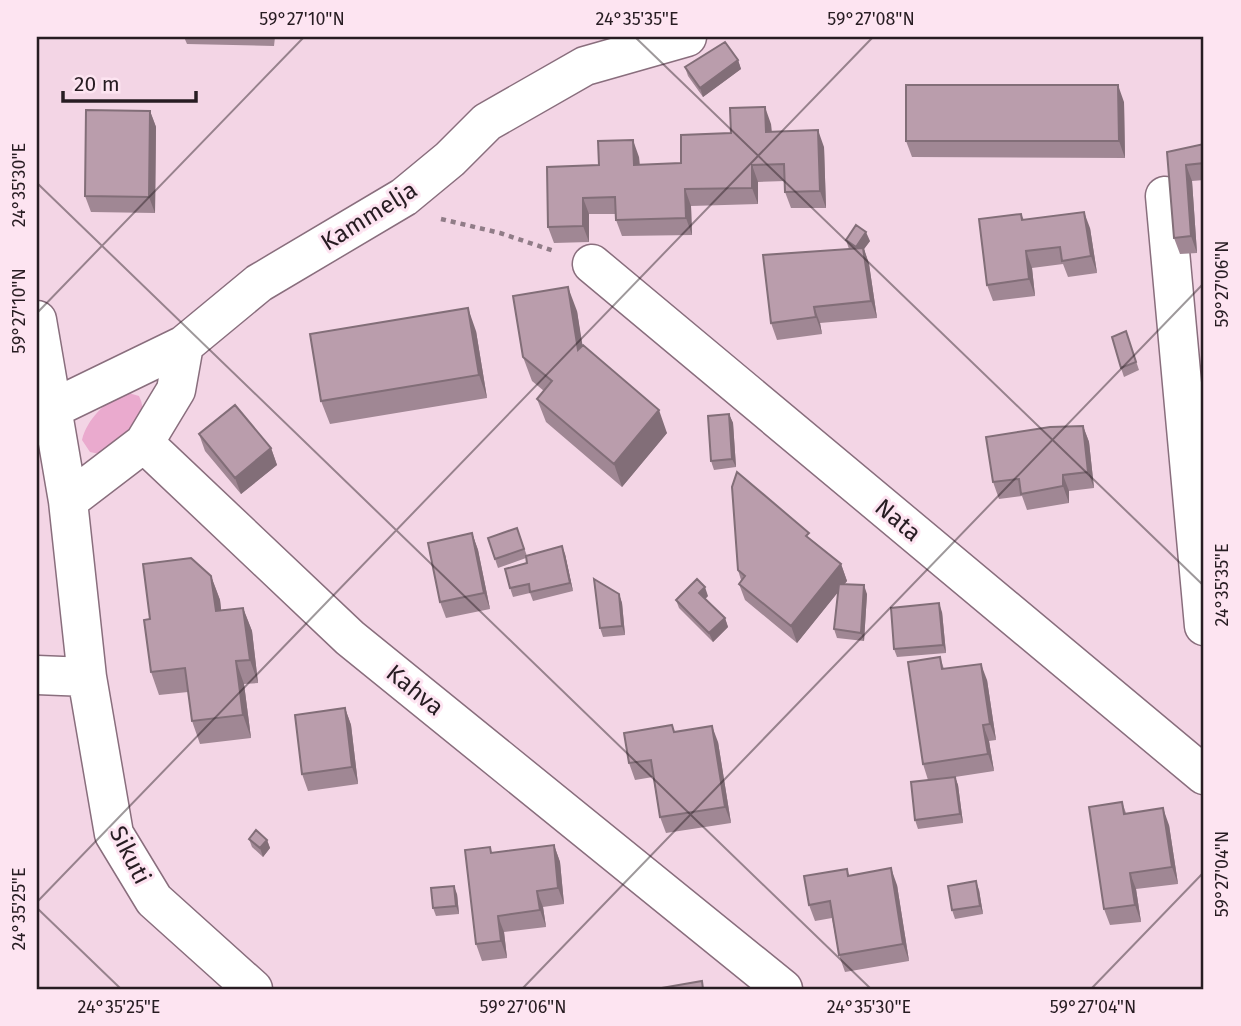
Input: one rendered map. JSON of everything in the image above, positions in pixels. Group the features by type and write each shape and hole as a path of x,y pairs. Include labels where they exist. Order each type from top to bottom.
{"street":[{"name":"Kammelja","path":"54,408 184,345 259,283 404,197 450,159 487,122 585,66 687,37"},
{"path":"1165,196 1204,626"},
{"name":"Nata","path":"592,264 1204,775"},
{"path":"37,320 68,501 144,443 176,390 184,345"},
{"name":"Kahva","path":"144,443 350,638 783,989"},
{"name":"Sikuti","path":"68,501 87,677 114,834 153,900 253,989"},
{"path":"37,676 87,677"}],"path":[{"path":"404,197 443,220 500,233 592,264"}],"shaded area":[{"path":"125,392 139,396 142,415 139,423 127,437 104,455 90,452 82,440 88,425 104,406"}],"building":[{"path":"725,42 738,60 700,88 685,67"},
{"path":"906,85 1118,85 1119,141 906,141"},
{"path":"765,107 766,132 818,130 820,191 785,192 784,164 752,165 752,188 685,189 686,218 616,220 615,197 583,198 583,226 548,227 547,167 599,165 598,141 633,140 634,165 681,163 681,135 731,133 730,108"},
{"path":"86,110 150,111 149,197 85,196"},
{"path":"1204,144 1204,163 1186,165 1191,236 1174,238 1167,152"},
{"path":"1084,212 1091,256 1062,261 1060,247 1026,251 1029,279 987,285 979,219 1021,214 1022,220"},
{"path":"856,225 866,232 856,247 846,240"},
{"path":"863,248 871,301 814,307 816,317 771,323 763,255"},
{"path":"568,287 578,350 583,345 659,410 614,464 537,399 552,381 523,357 513,296"},
{"path":"468,308 479,375 321,401 310,334"},
{"path":"1126,331 1136,362 1121,368 1112,337"},
{"path":"235,405 271,448 235,478 199,434"},
{"path":"729,414 732,459 711,461 708,416"},
{"path":"1083,426 1088,472 1063,475 1063,486 1021,494 1019,479 993,482 986,437 1050,427"},
{"path":"737,472 809,533 806,536 841,564 791,626 739,584 745,576 738,570 732,487"},
{"path":"517,528 524,549 495,559 488,538"},
{"path":"472,533 484,593 440,602 428,543"},
{"path":"562,546 570,583 530,592 529,584 510,588 505,569 527,563 526,556"},
{"path":"191,558 211,576 216,611 243,608 250,660 236,661 243,715 192,721 185,668 151,672 144,620 150,619 143,564"},
{"path":"594,579 619,594 622,626 600,628"},
{"path":"697,579 705,587 699,593 725,618 709,633 676,600"},
{"path":"839,584 864,585 861,633 834,629"},
{"path":"939,603 943,645 894,649 891,608"},
{"path":"940,657 942,669 981,664 990,724 983,725 988,754 923,764 908,662"},
{"path":"345,708 352,767 302,774 295,715"},
{"path":"672,725 674,732 712,726 725,807 660,817 651,760 629,763 624,733"},
{"path":"955,777 960,814 915,820 911,782"},
{"path":"1122,802 1124,814 1163,808 1172,867 1130,873 1135,905 1104,909 1089,807"},
{"path":"256,830 267,840 260,848 249,839"},
{"path":"554,845 558,888 537,891 540,910 498,916 501,941 476,944 465,850 490,847 491,853"},
{"path":"891,868 903,944 839,955 830,901 809,905 804,876 847,869 848,876"},
{"path":"976,881 980,906 952,910 948,886"},
{"path":"454,886 456,906 433,908 431,888"},
{"path":"702,981 703,989 661,989 661,988"}]}
